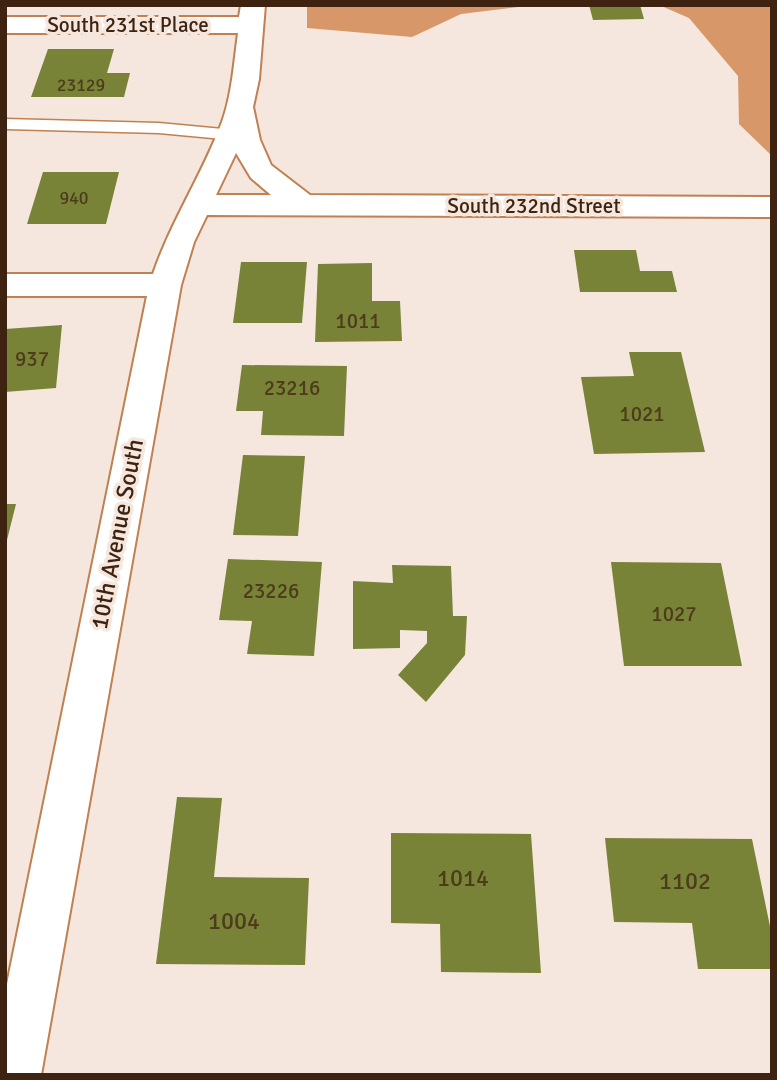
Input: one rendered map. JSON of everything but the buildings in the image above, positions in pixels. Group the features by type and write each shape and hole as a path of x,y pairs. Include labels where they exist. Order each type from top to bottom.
{"street":[{"name":"South 231st Place","path":"5,25 252,15"},
{"path":"252,15 238,136 257,169 277,187 297,199 297,205"},
{"name":"10th Avenue South","path":"13,1057 165,285 179,242 196,205 238,136"},
{"name":"South 232nd Street","path":"196,205 772,207"},
{"path":"5,285 165,285"}],"lane":[{"path":"5,124 159,128 238,136"}],"shaded area":[{"path":"307,5 534,5 461,14 412,37 307,28"},
{"path":"659,5 772,5 772,156 739,124 738,76 689,18"}]}
